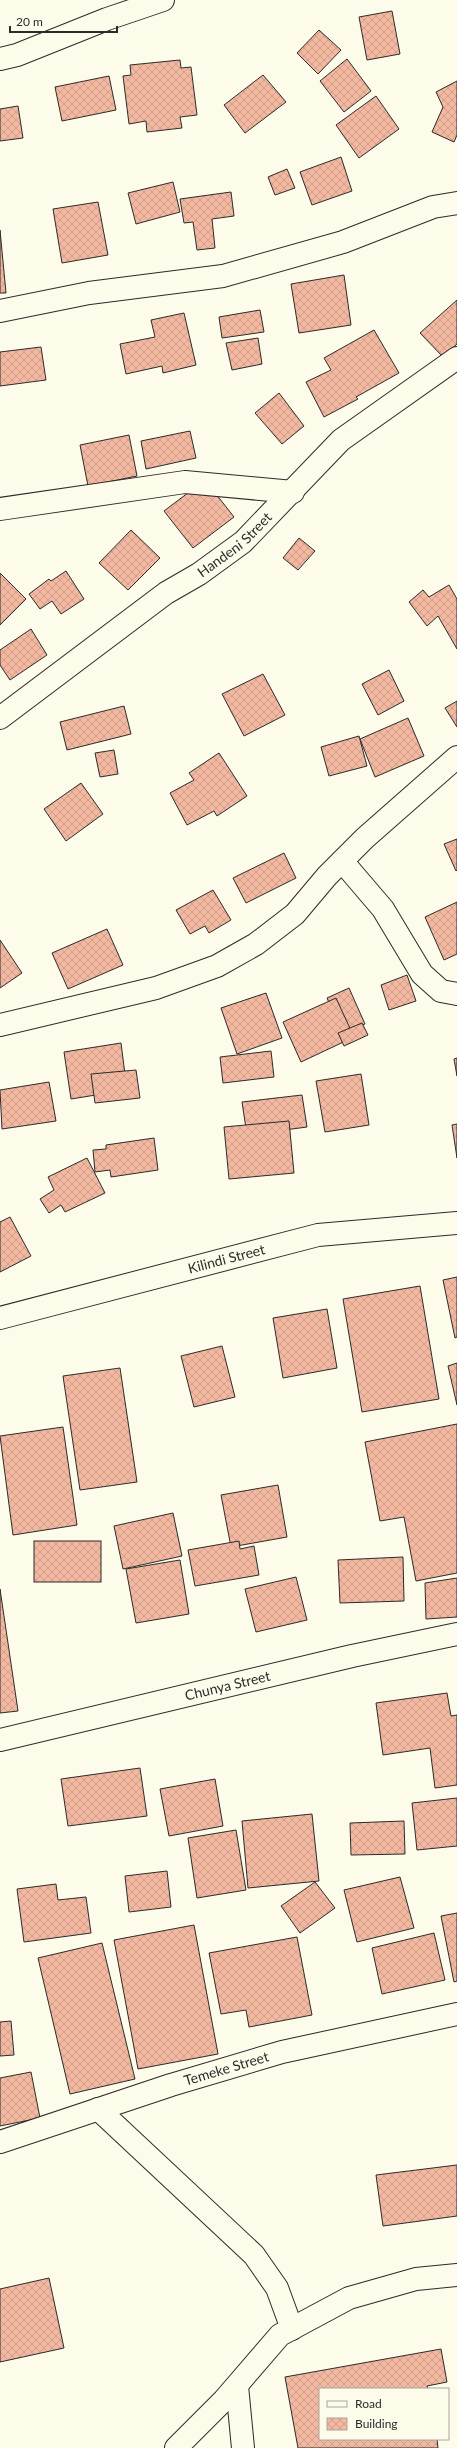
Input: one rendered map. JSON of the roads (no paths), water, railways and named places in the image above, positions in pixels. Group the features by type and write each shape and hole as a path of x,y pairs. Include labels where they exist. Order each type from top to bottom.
{"street":[{"path":"0,59 17,55 107,19 163,0"},
{"path":"0,311 89,293 223,276 342,242 433,207 457,204"},
{"name":"Handeni Street","path":"0,718 166,592 198,574 243,542 341,440 457,358"},
{"path":"0,509 185,482 292,492"},
{"path":"0,1025 156,988 217,966 256,944 295,914 342,861 457,757"},
{"path":"342,861 383,909 422,974 441,991 457,994"},
{"name":"Kilindi Street","path":"0,1318 318,1235 457,1223"},
{"name":"Chunya Street","path":"0,1740 352,1656 457,1634"},
{"name":"Temeke Street","path":"0,2142 98,2108 282,2052 457,2014"},
{"path":"98,2108 254,2255 276,2288 292,2329"},
{"path":"176,2448 237,2386 280,2335 349,2298 416,2279 457,2275"},
{"path":"237,2386 243,2448"}]}
